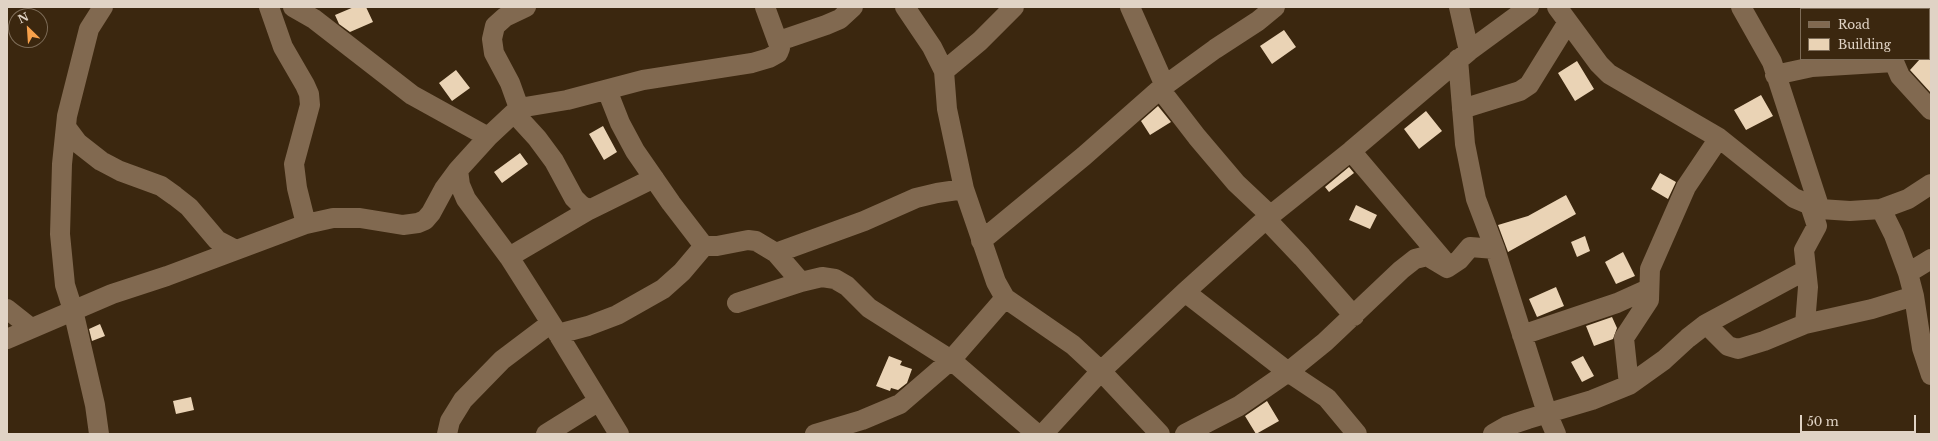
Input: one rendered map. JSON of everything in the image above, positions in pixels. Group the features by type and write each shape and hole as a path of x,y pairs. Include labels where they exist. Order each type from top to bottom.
{"street":[{"path":"99,434 95,405 73,310 65,285 60,234 62,164 67,116 89,29 103,7"},
{"path":"269,7 283,47 309,94 310,105 294,164 297,188 306,224"},
{"path":"293,7 314,19 412,95 488,137"},
{"path":"526,7 504,17 495,26 492,39 494,53 510,83 517,111 554,161 574,198 589,210"},
{"path":"7,339 112,294 167,276 306,224 333,218 360,218 403,225 418,223 425,220 431,213 444,189 458,170 488,137 517,111 643,80 752,63 778,53 780,48 778,40 765,7"},
{"path":"778,40 826,25 840,18 853,7"},
{"path":"905,7 932,47 944,71 947,109 964,190 996,282 1005,298 1073,345 1101,371 1160,434"},
{"path":"944,71 980,41 1014,7"},
{"path":"1130,7 1162,87 1197,137 1354,316"},
{"path":"981,241 1084,156 1162,87 1215,49 1258,21 1275,7"},
{"path":"1459,7 1464,55 1462,109 1465,144 1473,186 1495,249 1547,413 1556,434"},
{"path":"1043,434 1101,371 1185,292 1269,218 1464,55 1529,7"},
{"path":"1742,7 1772,62 1815,207 1817,226 1804,250 1808,303 1805,324"},
{"path":"1462,109 1520,91 1530,85 1562,14 1599,64 1609,74 1719,138 1794,198 1815,207 1850,212 1881,208 1908,200 1931,184"},
{"path":"1776,75 1812,67 1894,62 1900,76 1931,110"},
{"path":"607,90 620,123 635,151 704,246 717,246 748,240 756,241 776,253 801,282"},
{"path":"66,127 78,143 101,161 120,171 161,186 175,196 189,207 217,240 236,250"},
{"path":"1629,385 1624,338 1649,300 1648,289 1652,264 1683,193 1719,138"},
{"path":"1351,151 1449,267"},
{"path":"458,170 460,185 466,199 508,257 554,328 619,434"},
{"path":"508,257 589,210 654,178"},
{"path":"776,253 834,233 916,198 937,193 964,190"},
{"path":"1881,208 1894,235 1908,273 1914,296 1921,343 1931,375"},
{"path":"447,434 450,421 463,400 502,360 554,328 588,326 617,315 663,289 682,272 704,246"},
{"path":"1185,434 1239,406 1288,372 1354,316 1401,270 1415,259 1427,256 1444,267 1449,267 1459,260 1470,247 1495,249"},
{"path":"1908,273 1931,259"},
{"path":"1493,434 1507,426 1592,400 1629,385 1664,360 1706,324 1806,270"},
{"path":"737,303 801,282 822,277 835,279 847,286 869,308 950,360 1037,434"},
{"path":"1522,335 1617,304 1648,289"},
{"path":"1185,292 1288,372 1327,398 1357,434"},
{"path":"1706,324 1728,346 1735,349 1764,341 1805,324 1872,309 1914,296"},
{"path":"815,434 862,420 900,404 950,360 1005,298"},
{"path":"7,310 37,325 80,342"},
{"path":"546,434 599,401"}],"building":[{"path":"354,7 366,7 373,22 350,32 339,24 335,15"},
{"path":"1284,30 1296,47 1272,64 1260,46"},
{"path":"1931,59 1931,93 1910,70 1919,60"},
{"path":"1577,61 1594,89 1575,101 1558,73"},
{"path":"456,70 470,88 452,101 439,83"},
{"path":"1761,95 1773,116 1746,130 1734,110"},
{"path":"1158,106 1171,122 1150,135 1141,121"},
{"path":"1426,111 1442,131 1419,149 1404,129"},
{"path":"603,126 617,152 604,160 589,134"},
{"path":"520,153 528,164 502,183 494,172"},
{"path":"1349,167 1354,173 1329,192 1325,187"},
{"path":"1660,173 1676,182 1668,199 1651,189"},
{"path":"1566,195 1576,214 1508,252 1498,225 1528,216"},
{"path":"1356,205 1377,215 1370,229 1349,220"},
{"path":"1585,236 1590,251 1577,257 1571,242"},
{"path":"1623,252 1635,276 1616,284 1605,262"},
{"path":"1556,287 1564,306 1537,317 1529,299"},
{"path":"1612,317 1617,328 1613,339 1594,346 1586,326"},
{"path":"100,324 105,336 92,341 89,329"},
{"path":"889,356 902,361 900,365 912,369 907,383 898,390 891,388 890,391 876,386"},
{"path":"1583,356 1594,376 1582,382 1571,362"},
{"path":"191,397 194,410 176,414 173,401"},
{"path":"1267,401 1279,421 1256,434 1245,416"}]}
